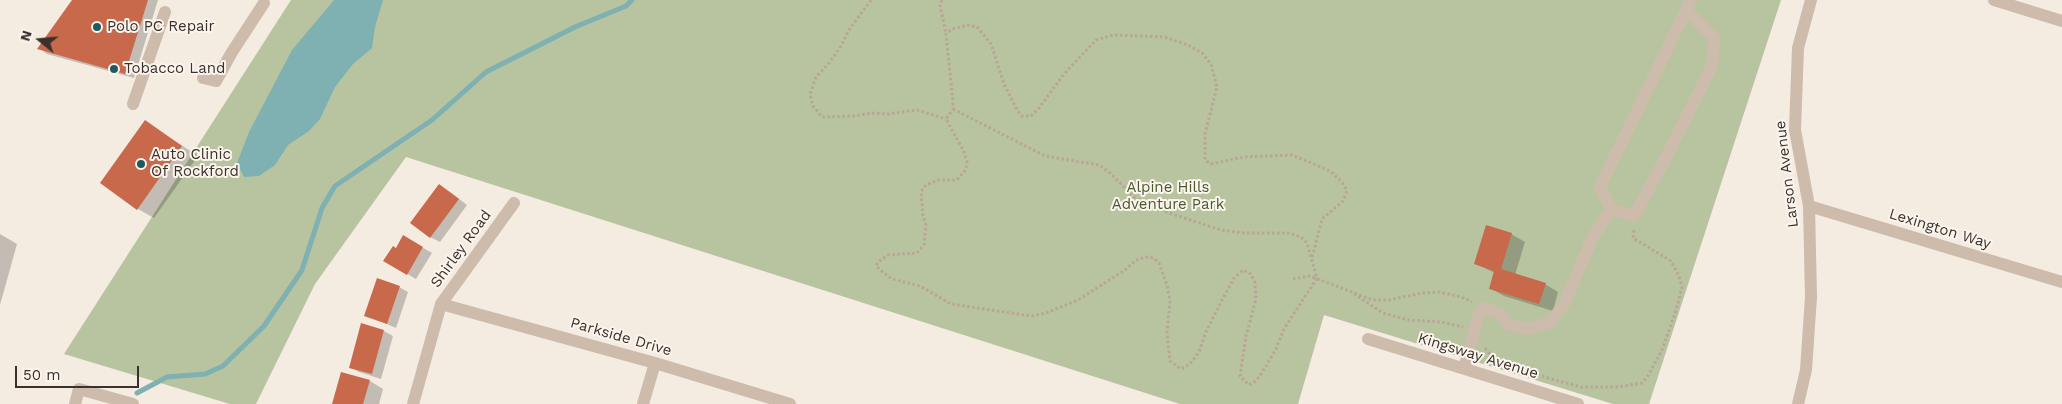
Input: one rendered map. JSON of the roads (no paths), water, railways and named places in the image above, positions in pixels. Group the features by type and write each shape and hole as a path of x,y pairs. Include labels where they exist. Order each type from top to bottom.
{"street":[{"name":"Larson Avenue","path":"1798,404 1806,370 1811,297 1809,206 1795,130 1798,48 1810,0"},
{"path":"1994,0 2062,21"},
{"path":"204,78 216,81 232,52 264,3"},
{"path":"1689,5 1714,38 1712,66 1664,163 1634,216 1611,209 1600,187 1689,5"},
{"path":"133,104 165,12"},
{"name":"Shirley Road","path":"413,404 441,304 514,202"},
{"name":"Lexington Way","path":"1809,206 2062,282"},
{"path":"1464,368 1478,315 1484,308 1499,313 1509,325 1528,329 1551,322 1564,304 1593,237 1611,209"},
{"name":"Parkside Drive","path":"441,304 655,363 790,404"},
{"name":"Kingsway Avenue","path":"1368,339 1578,404"},
{"path":"643,404 655,363"},
{"path":"75,404 79,389 133,404"}],"water":[{"path":"334,0 383,0 375,27 372,48 353,64 335,87 320,119 309,131 288,145 275,165 259,176 244,177 237,163 249,132 292,50"}],"waterway":[{"path":"137,393 167,377 205,374 223,366 264,326 302,270 322,208 335,186 432,120 486,72 575,27 626,6 632,0"}],"place":[{"name":"Polo PC Repair","path":"97,27"},
{"name":"Tobacco Land","path":"114,69"},
{"name":"Auto Clinic Of Rockford","path":"141,164"}],"park label":[{"name":"Alpine Hills Adventure Park","path":"1168,196"}]}
